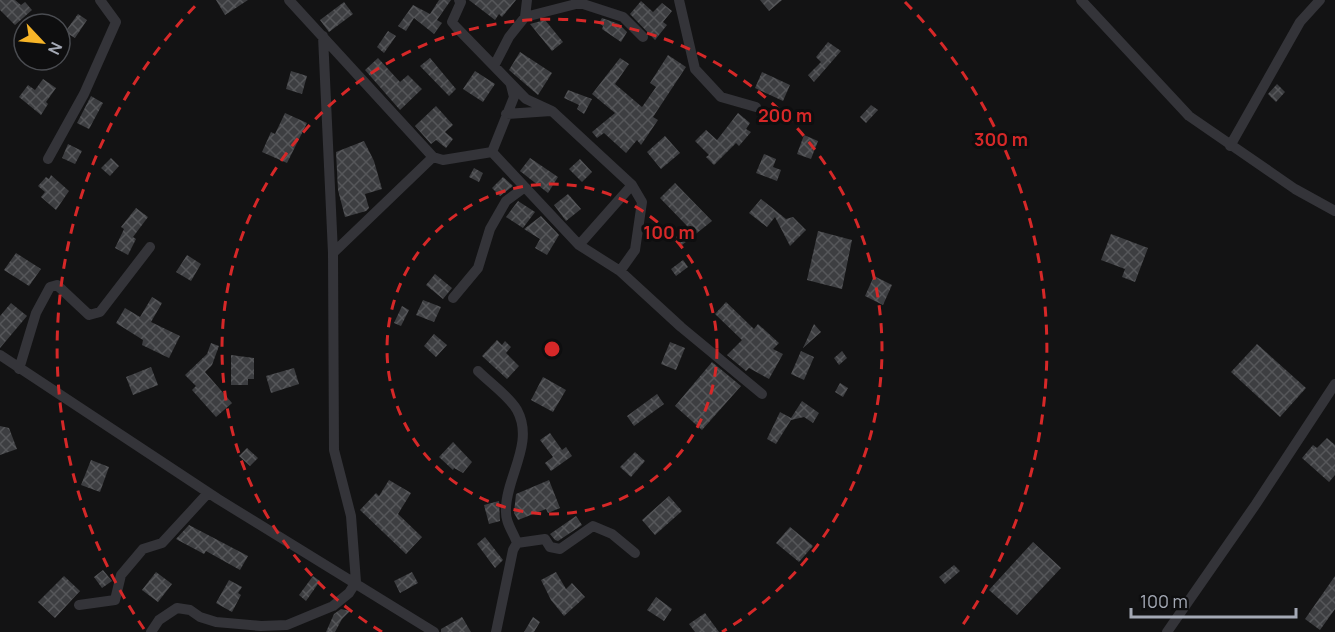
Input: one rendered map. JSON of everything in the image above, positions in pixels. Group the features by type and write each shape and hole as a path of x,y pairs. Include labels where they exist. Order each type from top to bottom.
{"street":[{"path":"48,159 84,94 116,22 100,0"},
{"path":"289,0 433,157 443,160 492,152"},
{"path":"459,0 461,2 452,22 526,99 552,111 632,185 642,202 635,250 620,271"},
{"path":"494,66 509,37 525,17 527,0"},
{"path":"679,0 695,69 721,97 756,107"},
{"path":"1081,0 1189,116 1230,146 1335,211"},
{"path":"1230,146 1300,22 1320,0"},
{"path":"525,17 580,3 623,17 643,37"},
{"path":"151,632 159,620 177,608 190,610 200,617 216,622 261,626 287,625 333,606 349,593 356,582 351,516 334,450 333,253 322,36"},
{"path":"492,152 514,97 512,87 504,75"},
{"path":"506,114 552,111"},
{"path":"492,152 579,245 620,271 681,327 762,394"},
{"path":"333,253 433,157"},
{"path":"579,245 632,185"},
{"path":"453,298 478,268 490,229 506,201 525,187"},
{"path":"19,369 36,313 50,286 57,285 89,315 100,312 150,247"},
{"path":"0,355 207,493 356,582 434,632"},
{"path":"478,371 516,408 521,419 522,440 519,464 507,494 505,512 509,529 517,543 496,632"},
{"path":"1167,632 1256,504 1335,384"},
{"path":"79,604 115,600 121,574 143,549 162,543 207,493"},
{"path":"517,543 545,539 550,547 560,549 593,526 612,534 635,553"}],"building":[{"path":"0,0 15,0 21,5 25,2 32,10 12,12 12,22 0,10"},
{"path":"216,0 248,0 225,15"},
{"path":"439,0 451,0 437,20 442,23 434,34 414,18 406,31 398,26 413,5 430,14"},
{"path":"469,0 516,0 502,17 499,14 495,20"},
{"path":"760,0 782,0 769,11"},
{"path":"641,1 653,12 662,3 672,11 663,22 667,25 655,40 630,14"},
{"path":"344,2 353,14 329,32 320,20"},
{"path":"78,14 87,20 75,38 72,36 72,22"},
{"path":"602,18 619,24 627,32 621,42 602,29 603,26 599,23"},
{"path":"545,20 563,42 552,51 530,24"},
{"path":"388,31 396,36 384,53 377,47"},
{"path":"828,42 841,51 814,82 808,75 821,62 816,57"},
{"path":"520,52 552,73 538,95 509,70"},
{"path":"668,55 686,67 653,117 658,120 641,145 637,140 626,153 604,133 597,138 592,132 615,113 592,94 620,58 629,64 615,84 642,107 656,87 650,83"},
{"path":"378,58 400,82 408,75 422,89 400,110 365,70"},
{"path":"430,58 456,89 449,96 420,66"},
{"path":"291,71 307,76 302,94 286,89"},
{"path":"475,71 495,84 483,102 463,89"},
{"path":"762,72 790,85 783,101 755,88"},
{"path":"43,79 56,88 46,102 48,104 41,115 19,97 28,85 35,90"},
{"path":"1277,84 1285,92 1276,102 1268,94"},
{"path":"568,90 592,99 584,114 577,109 579,105 564,98"},
{"path":"91,96 103,103 89,129 77,123"},
{"path":"871,105 878,110 866,123 860,117"},
{"path":"436,106 453,125 445,132 453,139 446,148 436,140 431,144 415,126"},
{"path":"285,113 307,123 287,163 262,152 271,132 275,134"},
{"path":"738,113 750,123 746,129 751,132 739,146 736,143 714,165 706,157 709,155 695,141 706,130 717,140"},
{"path":"804,135 818,141 811,159 797,154"},
{"path":"665,136 680,153 661,169 647,152"},
{"path":"364,141 374,161 382,189 365,194 369,208 366,211 345,217 338,190 336,152"},
{"path":"68,144 82,151 75,164 62,158"},
{"path":"764,154 776,159 773,167 781,170 777,181 756,173"},
{"path":"111,158 119,166 110,176 101,168"},
{"path":"530,158 558,177 548,193 520,171"},
{"path":"580,159 592,172 582,182 569,169"},
{"path":"474,168 483,173 479,182 469,177"},
{"path":"51,175 69,191 56,210 41,197 45,192 38,186"},
{"path":"503,177 513,186 500,196 492,188"},
{"path":"675,183 712,221 682,245 676,237 688,227 660,198"},
{"path":"568,194 581,209 566,221 554,205"},
{"path":"761,199 786,219 793,217 806,230 790,246 775,217 767,227 749,213"},
{"path":"518,201 535,212 523,228 506,217"},
{"path":"136,208 148,217 133,237 136,239 128,255 115,248 124,229 121,227"},
{"path":"541,216 559,235 547,255 535,248 540,239 524,229"},
{"path":"818,231 852,240 842,289 807,280"},
{"path":"1111,234 1148,248 1135,282 1122,277 1125,269 1101,260"},
{"path":"16,253 41,269 29,286 4,270"},
{"path":"187,255 201,264 191,281 176,272"},
{"path":"683,260 688,267 676,276 671,269"},
{"path":"435,274 452,288 443,299 426,285"},
{"path":"874,276 892,285 883,305 865,296"},
{"path":"152,297 162,303 151,322 180,336 169,358 142,345 143,340 116,323 125,308 140,317"},
{"path":"423,300 441,307 434,322 416,315"},
{"path":"726,302 754,329 758,324 779,343 773,349 783,354 769,379 749,368 746,371 727,355 742,340 715,314"},
{"path":"11,303 27,316 0,348 0,316"},
{"path":"402,306 409,310 401,326 394,323"},
{"path":"814,324 821,332 803,348"},
{"path":"434,334 447,345 436,357 424,346"},
{"path":"497,340 502,345 505,341 511,347 506,353 519,366 507,379 482,356"},
{"path":"670,342 685,348 676,370 661,364"},
{"path":"211,343 219,346 212,365 205,372 232,403 216,417 192,390 196,386 185,375 207,354"},
{"path":"1257,344 1306,388 1280,417 1231,372"},
{"path":"801,351 814,357 804,380 791,374"},
{"path":"842,351 847,358 839,365 834,358"},
{"path":"231,355 254,358 254,379 248,379 248,385 231,385"},
{"path":"712,362 741,386 702,430 675,406"},
{"path":"151,367 158,385 133,395 126,377"},
{"path":"294,368 299,384 271,393 266,376"},
{"path":"543,377 566,390 553,412 531,400"},
{"path":"840,383 848,388 843,397 835,392"},
{"path":"657,394 664,404 634,426 627,416"},
{"path":"802,401 819,413 813,423 804,417 791,420 776,444 767,439 780,412 791,418"},
{"path":"0,426 9,428 17,449 0,455"},
{"path":"550,433 562,450 566,447 572,456 551,471 545,463 553,457 540,440"},
{"path":"1327,438 1335,445 1335,475 1329,482 1302,458 1313,445 1317,448"},
{"path":"453,442 472,462 463,473 454,468 453,470 439,457"},
{"path":"247,448 258,458 250,466 239,456"},
{"path":"635,452 645,461 631,477 620,467"},
{"path":"91,460 109,467 100,492 81,485"},
{"path":"389,480 411,493 398,514 422,537 406,554 360,510 376,493 379,496"},
{"path":"549,480 560,508 548,513 546,509 518,520 514,513 516,494"},
{"path":"669,496 682,511 655,535 642,520"},
{"path":"499,501 500,521 489,524 484,505"},
{"path":"576,516 582,525 558,541 555,540 550,534"},
{"path":"189,525 248,556 240,570 206,551 204,554 176,539"},
{"path":"790,527 813,546 799,562 776,543"},
{"path":"485,537 503,560 495,568 477,544"},
{"path":"1033,542 1061,568 1017,615 989,590"},
{"path":"954,565 960,571 945,584 939,577"},
{"path":"103,570 112,581 102,588 94,577"},
{"path":"156,572 172,584 158,602 142,590"},
{"path":"412,572 418,583 400,593 394,581"},
{"path":"556,572 566,589 572,583 585,597 564,616 551,600 541,580"},
{"path":"64,576 80,591 55,618 38,602"},
{"path":"313,576 320,581 306,601 299,595"},
{"path":"1335,576 1335,609 1320,630 1305,619"},
{"path":"229,580 242,587 238,593 241,595 232,612 216,603"},
{"path":"656,597 672,609 664,621 647,610"},
{"path":"341,609 350,611 342,619 335,632 326,632 334,614"},
{"path":"705,613 719,632 695,632 689,624"},
{"path":"462,617 471,632 441,632 441,629"},
{"path":"533,617 540,622 534,632 524,632"}]}
